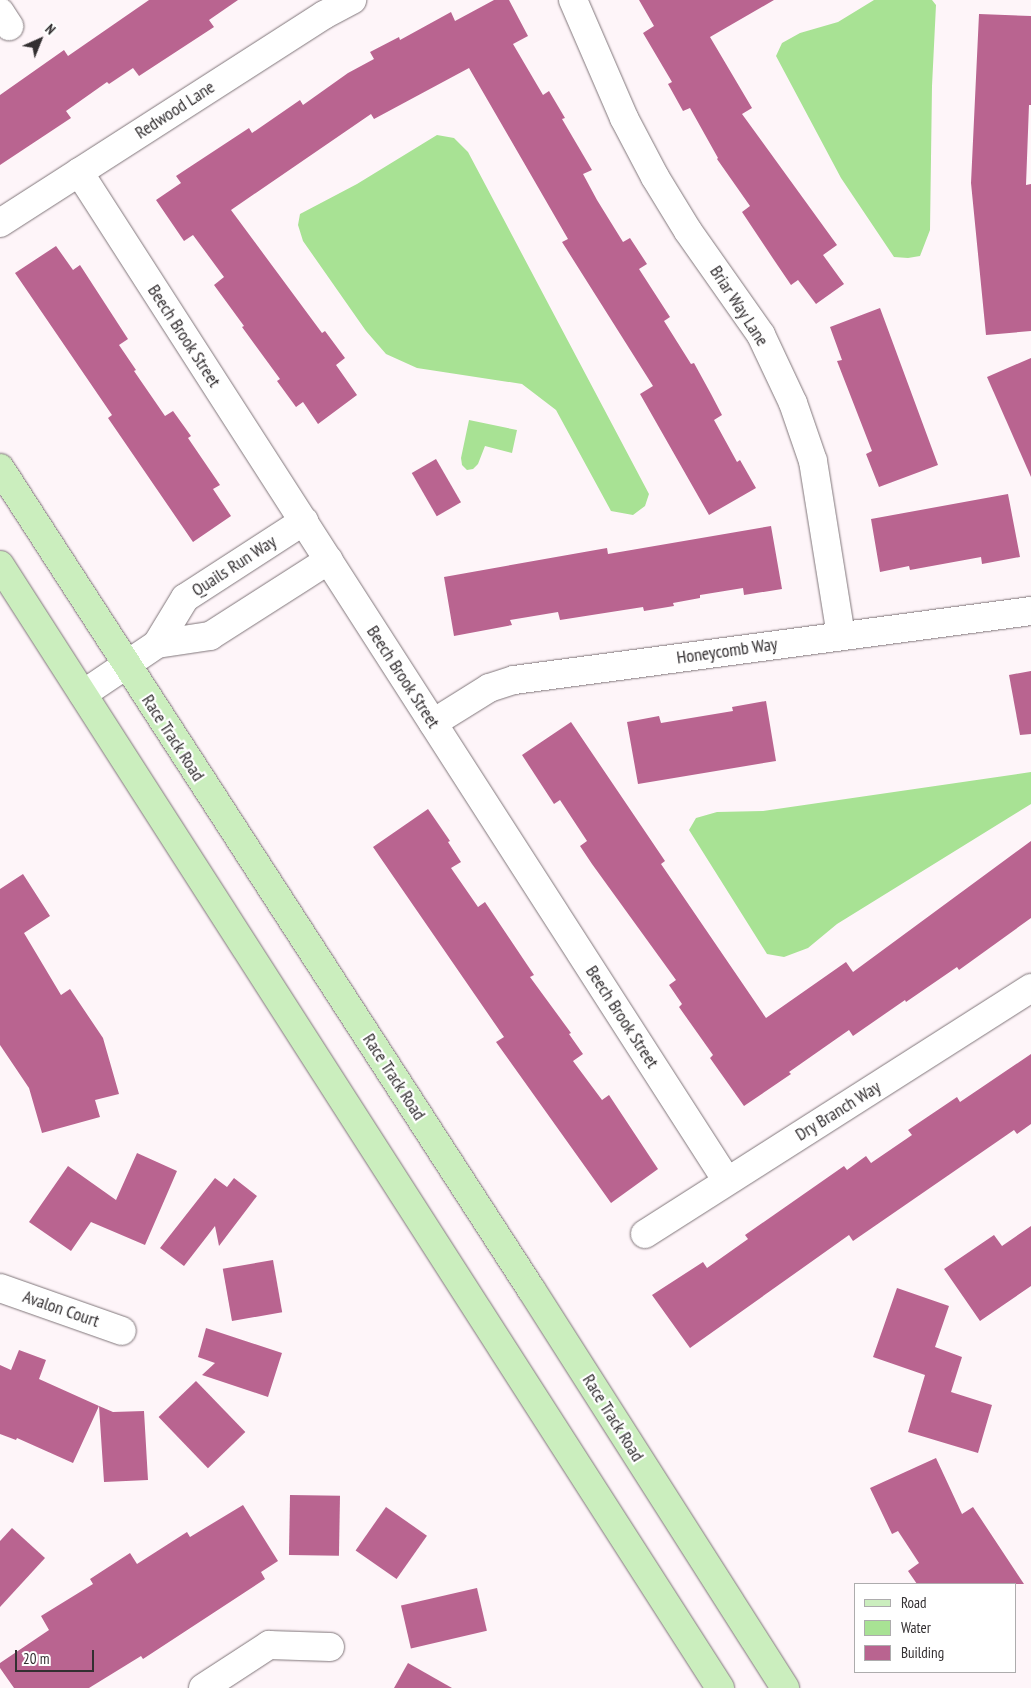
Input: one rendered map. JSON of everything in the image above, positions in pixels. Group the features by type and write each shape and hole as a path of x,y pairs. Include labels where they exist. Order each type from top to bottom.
{"main road":[{"name":"Race Track Road","path":"0,468 520,1273 785,1688"},
{"path":"0,565 720,1688"}],"street":[{"name":"Redwood Lane","path":"0,223 324,15 352,0"},
{"name":"Briar Way Lane","path":"573,0 624,118 655,176 688,231 761,335 793,403 813,461 841,636"},
{"name":"Beech Brook Street","path":"79,172 728,1181"},
{"name":"Quails Run Way","path":"157,644 185,598 304,521"},
{"name":"Quails Run Way","path":"82,694 157,644 210,636 329,560"},
{"name":"Honeycomb Way","path":"433,723 489,688 514,680 1031,611"},
{"name":"Dry Branch Way","path":"646,1234 1031,988"},
{"name":"Avalon Court","path":"0,1288 122,1331"},
{"path":"203,1688 269,1645 330,1646"}],"water":[{"path":"874,0 932,0 936,5 932,86 930,230 920,256 908,258 894,257 841,178 776,56 782,43 800,33 838,22"},
{"path":"437,135 454,138 468,152 649,494 645,506 633,515 611,511 556,410 522,384 417,368 386,354 366,331 303,241 298,225 300,214 357,184"},
{"path":"469,420 517,430 512,453 485,446 478,464 473,469 467,470 462,465 461,458"},
{"path":"1031,772 1031,804 837,924 808,948 784,957 767,954 689,830 696,818 717,812 763,811"}],"building":[{"path":"149,0 238,0 209,20 214,27 139,76 133,68 109,84 107,82 66,111 71,118 0,165 0,95 64,50 68,56"},
{"path":"494,0 509,0 528,36 513,44 543,95 549,91 565,118 562,119 592,170 583,174 597,200 623,242 630,238 647,264 639,269 670,317 664,321 691,364 694,363 722,415 714,420 737,462 740,460 756,488 709,515 640,394 653,386 562,242 568,239 469,68 374,119 371,114 231,210 322,333 325,331 345,358 336,365 357,395 318,424 303,402 296,407 277,381 280,379 214,285 224,277 193,235 184,241 156,200 181,183 176,176 249,128 252,133 300,100 303,105 348,73 374,59 370,52 399,37 400,40 451,12 455,21"},
{"path":"639,0 774,0 710,37 752,108 742,114 837,245 823,255 844,284 816,304 798,280 791,285 742,212 750,206 717,159 690,108 683,111 668,84 672,82 643,33 654,26"},
{"path":"979,14 1031,16 1031,105 1029,105 1026,185 1031,184 1031,331 986,335 971,183"},
{"path":"56,246 73,270 80,265 128,339 119,345 136,370 134,371 165,416 173,411 191,436 188,438 220,485 213,489 231,516 193,542 108,418 112,415 15,273"},
{"path":"880,308 938,465 879,487 866,454 872,451 837,361 842,360 830,327"},
{"path":"1031,358 1031,477 987,377"},
{"path":"436,459 461,502 437,516 412,473"},
{"path":"1008,494 1020,557 982,564 981,557 910,570 909,566 880,572 871,519"},
{"path":"771,526 782,589 744,595 743,588 700,595 700,598 673,603 674,606 644,611 643,607 560,620 558,612 510,620 512,625 454,636 444,577 607,548 608,554"},
{"path":"1031,671 1031,734 1020,735 1009,675"},
{"path":"766,701 776,761 638,784 627,722 659,716 661,723 733,711 732,707"},
{"path":"571,722 665,861 661,864 766,1018 846,962 853,972 1031,841 1031,918 959,970 957,967 853,1036 849,1030 789,1072 791,1074 744,1106 710,1058 713,1055 679,1007 682,1004 669,985 676,980 580,846 587,841 560,800 554,804 522,755"},
{"path":"428,809 450,841 448,842 461,862 451,868 478,907 485,902 534,975 530,977 571,1033 569,1034 583,1054 573,1061 602,1100 609,1095 658,1169 611,1203 496,1042 504,1037 373,847"},
{"path":"23,874 50,916 24,933 61,995 70,989 103,1038 119,1094 95,1100 100,1117 42,1133 29,1088 0,1045 0,889"},
{"path":"1031,1054 1031,1124 1017,1134 1014,1130 853,1241 849,1235 690,1348 652,1295 703,1262 707,1268 748,1239 745,1235 844,1166 847,1170 866,1156 871,1163 912,1135 908,1130 957,1097 960,1102"},
{"path":"137,1153 177,1171 145,1245 91,1222 71,1251 29,1222 68,1166 116,1200"},
{"path":"215,1178 227,1187 234,1178 257,1196 219,1246 215,1226 184,1266 160,1248"},
{"path":"1031,1226 1031,1286 980,1321 944,1269 994,1235 1002,1246"},
{"path":"273,1260 282,1312 232,1321 223,1269"},
{"path":"897,1288 949,1306 935,1347 962,1357 951,1392 992,1405 978,1453 908,1432 925,1375 873,1357"},
{"path":"206,1328 282,1353 268,1397 202,1375 215,1363 198,1357"},
{"path":"19,1350 46,1360 39,1379 99,1406 73,1463 17,1438 16,1440 0,1434 0,1365 11,1370"},
{"path":"196,1381 245,1432 208,1468 159,1417"},
{"path":"99,1406 113,1412 144,1411 148,1480 104,1482"},
{"path":"936,1458 962,1514 973,1507 1024,1584 916,1583 908,1571 919,1563 898,1531 892,1534 870,1488"},
{"path":"290,1495 340,1496 339,1556 289,1555"},
{"path":"243,1505 278,1561 261,1572 265,1579 143,1659 141,1656 89,1688 14,1688 0,1668 0,1663 49,1630 41,1616 93,1584 90,1579 130,1553 137,1564 187,1532 190,1537"},
{"path":"386,1507 427,1536 397,1579 356,1550"},
{"path":"12,1528 45,1558 0,1607 0,1541"},
{"path":"477,1588 487,1631 411,1648 401,1606"},
{"path":"408,1663 452,1688 394,1688"}]}
